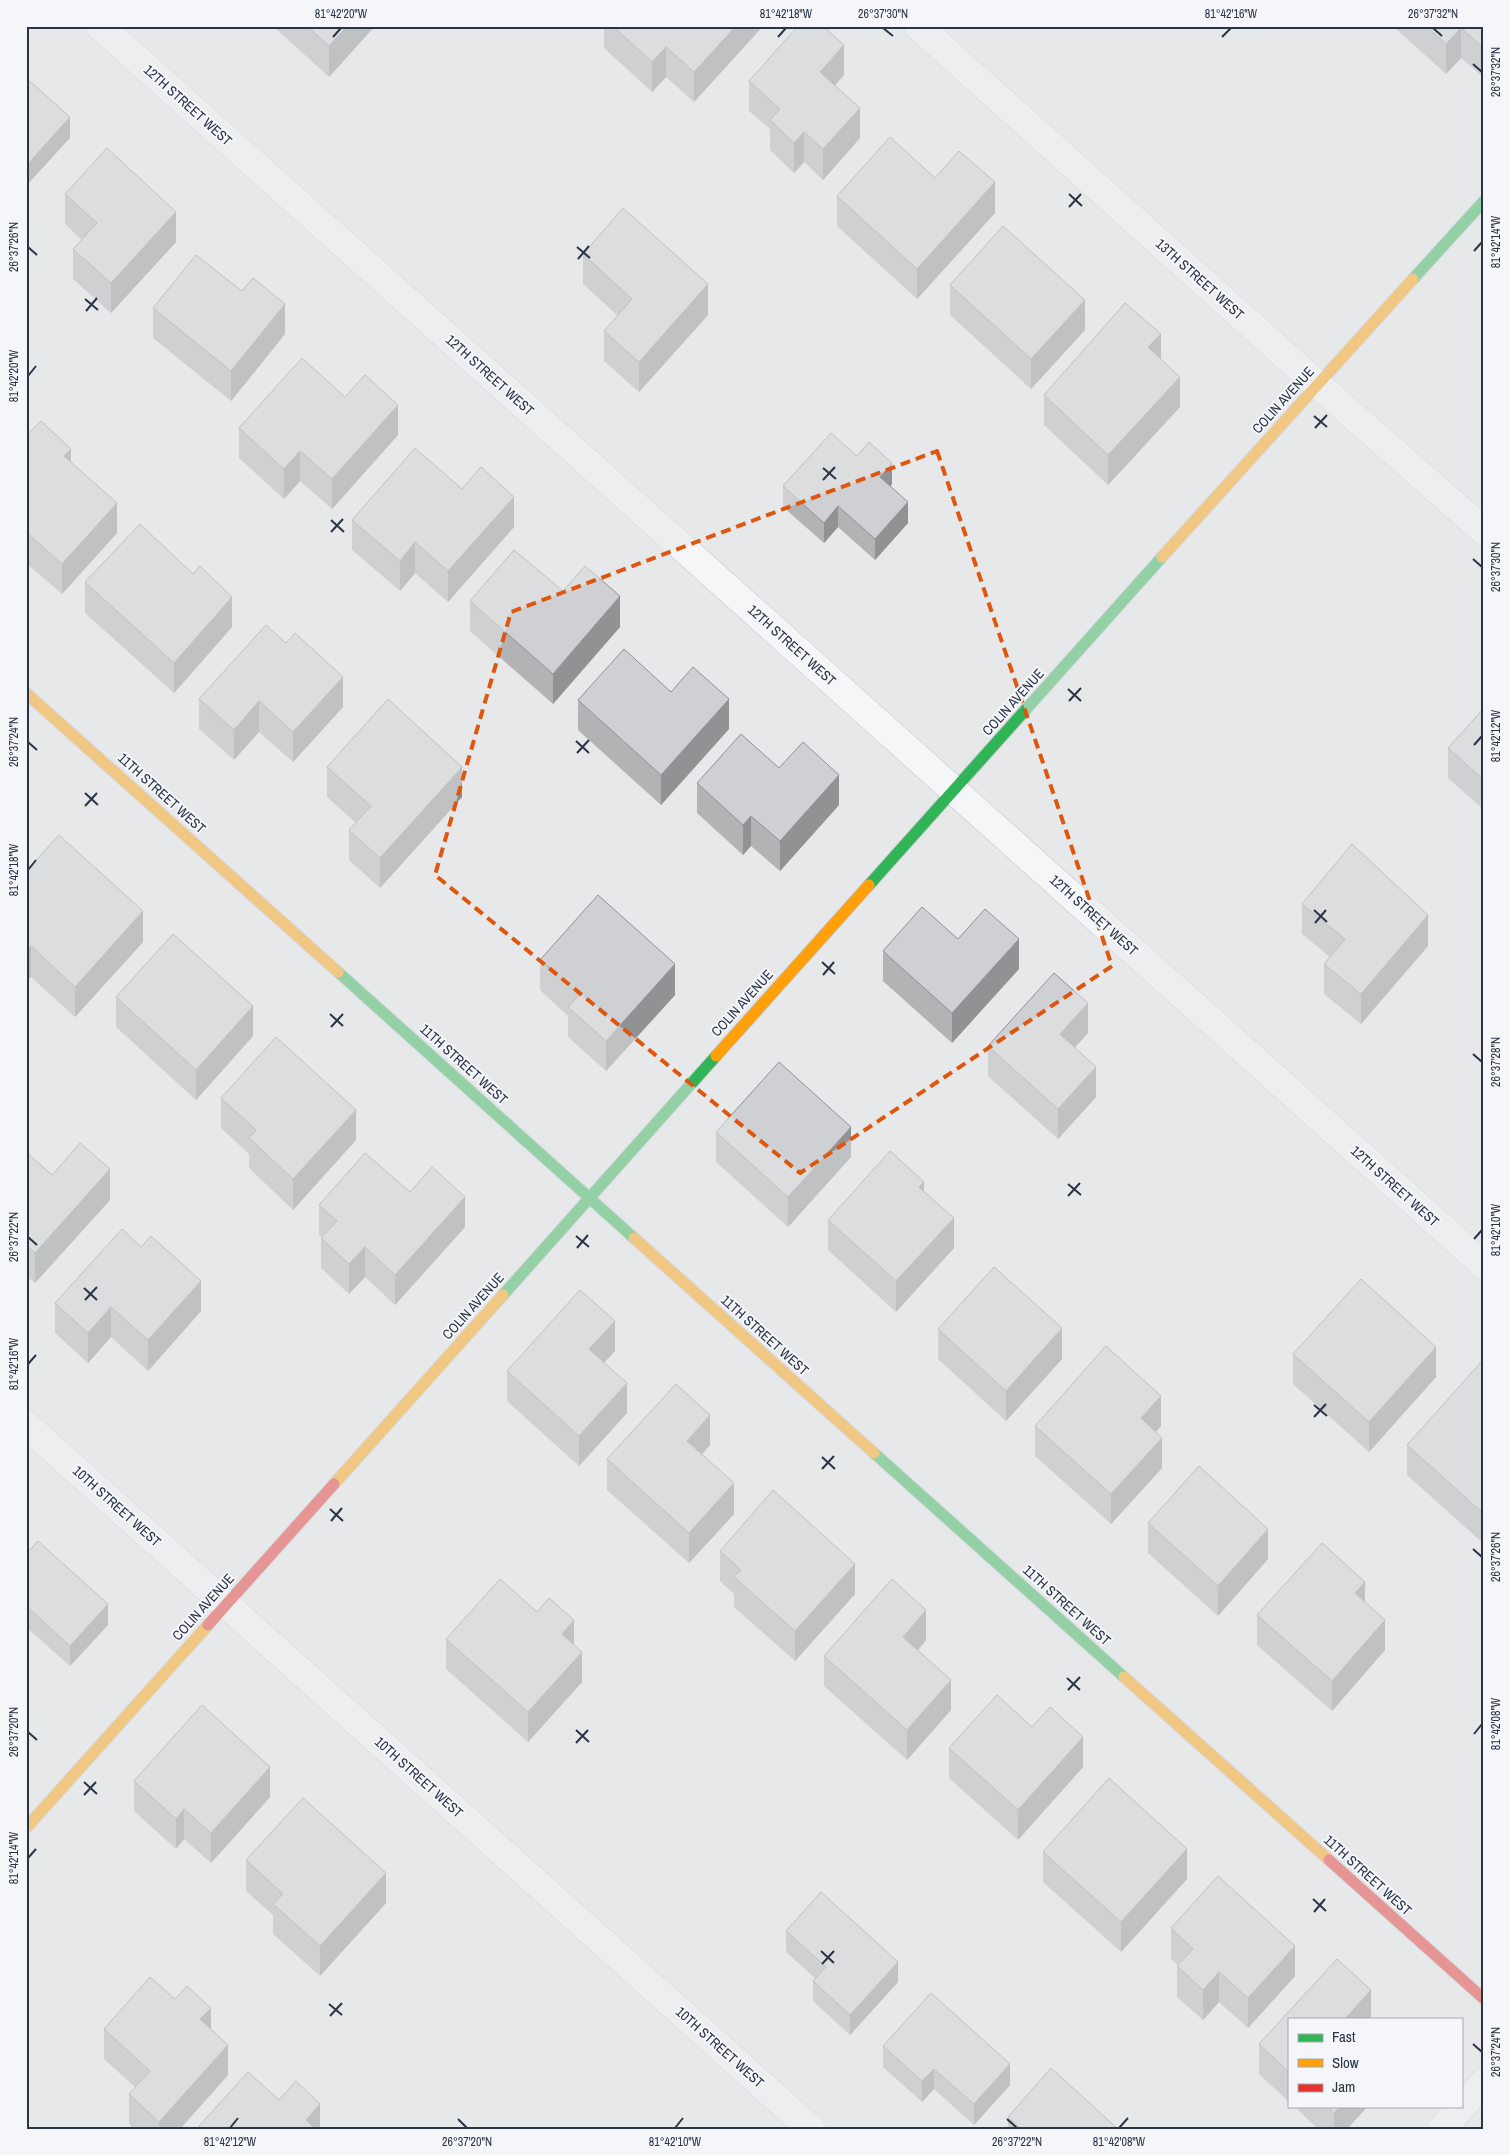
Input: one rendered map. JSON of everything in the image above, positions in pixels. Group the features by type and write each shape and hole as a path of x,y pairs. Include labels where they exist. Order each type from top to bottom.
{"street":[{"name":"12TH STREET WEST","path":"100,26 1484,1265"},
{"name":"13TH STREET WEST","path":"918,26 1484,531"},
{"name":"COLIN AVENUE","path":"26,1828 770,994 955,790 1317,384 1484,201"},
{"name":"11TH STREET WEST","path":"26,692 1484,1999"},
{"name":"10TH STREET WEST","path":"26,1425 811,2129"},
{"path":"1462,2107 1484,2082"},
{"path":"1442,2129 1461,2108"}],"highlighted area":[{"path":"937,451 1112,966 800,1173 435,875 511,612"}],"building":[{"path":"307,26 347,26 329,46"},
{"path":"613,26 736,26 694,72 666,47 652,62"},
{"path":"798,26 823,26 844,45 820,72 860,108 823,149 804,132 794,143 770,120 780,109 749,81"},
{"path":"1426,26 1484,26 1484,48 1461,28 1446,44"},
{"path":"26,78 70,117 26,166"},
{"path":"890,137 935,178 959,151 995,182 917,269 837,196"},
{"path":"107,148 176,212 111,283 73,249 97,223 65,194"},
{"path":"623,208 708,284 639,362 604,331 632,299 583,254"},
{"path":"1003,226 1085,300 1031,359 950,285"},
{"path":"196,255 242,291 253,278 285,304 231,371 153,308"},
{"path":"1125,303 1161,334 1148,347 1180,377 1108,455 1044,395"},
{"path":"302,358 345,397 365,375 398,405 332,479 300,451 284,469 239,428"},
{"path":"41,421 71,449 64,456 117,503 62,564 26,532 26,436"},
{"path":"831,433 857,456 869,442 892,463 880,477 908,502 875,539 838,506 824,523 783,486"},
{"path":"415,448 462,489 481,467 514,497 448,571 415,542 400,561 352,520"},
{"path":"140,524 193,574 200,566 232,597 174,663 85,582"},
{"path":"514,550 563,591 585,566 620,596 553,674 470,601"},
{"path":"266,625 286,643 295,633 343,677 293,732 259,701 234,730 199,699"},
{"path":"624,649 671,692 693,667 729,699 661,775 578,700"},
{"path":"388,699 462,767 380,858 349,830 371,806 327,767"},
{"path":"1484,708 1484,780 1448,748"},
{"path":"741,734 779,768 803,742 839,775 780,841 751,816 743,825 697,783"},
{"path":"59,835 143,911 75,987 31,946 26,951 26,871"},
{"path":"1352,844 1428,915 1361,994 1324,964 1345,939 1302,904"},
{"path":"598,895 675,964 606,1041 568,1007 579,995 540,960"},
{"path":"922,907 958,939 985,909 1019,939 952,1013 883,951"},
{"path":"173,934 253,1006 196,1070 116,997"},
{"path":"1054,973 1088,1003 1060,1034 1096,1067 1058,1109 988,1046"},
{"path":"276,1037 356,1110 293,1179 249,1138 256,1130 221,1098"},
{"path":"779,1062 851,1127 788,1197 716,1132"},
{"path":"80,1143 110,1169 35,1253 26,1245 26,1152 52,1175"},
{"path":"890,1151 924,1182 919,1187 954,1218 896,1281 828,1220"},
{"path":"365,1153 410,1192 432,1167 465,1197 395,1275 365,1247 349,1264 321,1238 337,1221 319,1205"},
{"path":"122,1229 141,1247 151,1236 201,1281 148,1340 111,1307 88,1333 55,1303"},
{"path":"994,1267 1062,1328 1006,1391 938,1329"},
{"path":"1361,1279 1436,1347 1369,1422 1293,1354"},
{"path":"580,1290 615,1321 589,1349 627,1383 579,1436 507,1371"},
{"path":"1106,1346 1161,1396 1141,1418 1162,1438 1111,1494 1035,1426"},
{"path":"1482,1361 1484,1362 1484,1514 1407,1445"},
{"path":"676,1384 710,1415 687,1441 734,1483 689,1533 607,1459"},
{"path":"1199,1466 1268,1529 1218,1586 1148,1523"},
{"path":"773,1490 855,1564 795,1631 734,1577 741,1570 720,1551"},
{"path":"38,1541 108,1604 70,1646 26,1606 26,1554"},
{"path":"1322,1543 1365,1582 1355,1593 1385,1620 1332,1681 1257,1615"},
{"path":"500,1579 537,1612 549,1598 574,1620 562,1634 582,1652 528,1712 446,1639"},
{"path":"892,1579 926,1610 903,1637 951,1680 907,1730 824,1656"},
{"path":"997,1695 1032,1727 1050,1707 1083,1737 1018,1810 949,1748"},
{"path":"202,1705 270,1767 211,1833 184,1809 176,1819 134,1781"},
{"path":"1109,1778 1187,1849 1121,1922 1043,1852"},
{"path":"303,1798 386,1873 320,1946 273,1904 283,1894 246,1860"},
{"path":"1218,1876 1295,1946 1248,1998 1219,1972 1203,1990 1177,1966 1193,1949 1171,1928"},
{"path":"821,1892 898,1962 850,2015 813,1981 826,1967 786,1931"},
{"path":"1337,1959 1371,1990 1346,2018 1288,2018 1288,2071 1259,2044"},
{"path":"150,1977 175,1999 187,1986 211,2008 200,2019 228,2045 159,2122 129,2094 150,2071 104,2029"},
{"path":"931,1993 1010,2064 974,2104 934,2069 922,2081 883,2046"},
{"path":"1051,2068 1118,2129 1021,2129 1008,2117"},
{"path":"248,2072 279,2100 296,2081 320,2104 306,2120 315,2129 202,2129 199,2126"},
{"path":"1329,2108 1339,2108 1334,2113"}],"traffic: fast":[{"path":"1413,279 1484,201"},
{"path":"869,885 1162,557"},
{"path":"338,972 634,1238"},
{"path":"503,1295 716,1056"},
{"path":"874,1453 1124,1677"}],"traffic: slow":[{"path":"1162,557 1413,279"},
{"path":"26,693 338,972"},
{"path":"716,1056 869,885"},
{"path":"634,1238 874,1453"},
{"path":"334,1484 503,1295"},
{"path":"26,1828 208,1625"},
{"path":"1124,1677 1329,1860"}],"traffic: jam":[{"path":"208,1625 334,1484"},
{"path":"1329,1860 1484,1999"}]}
